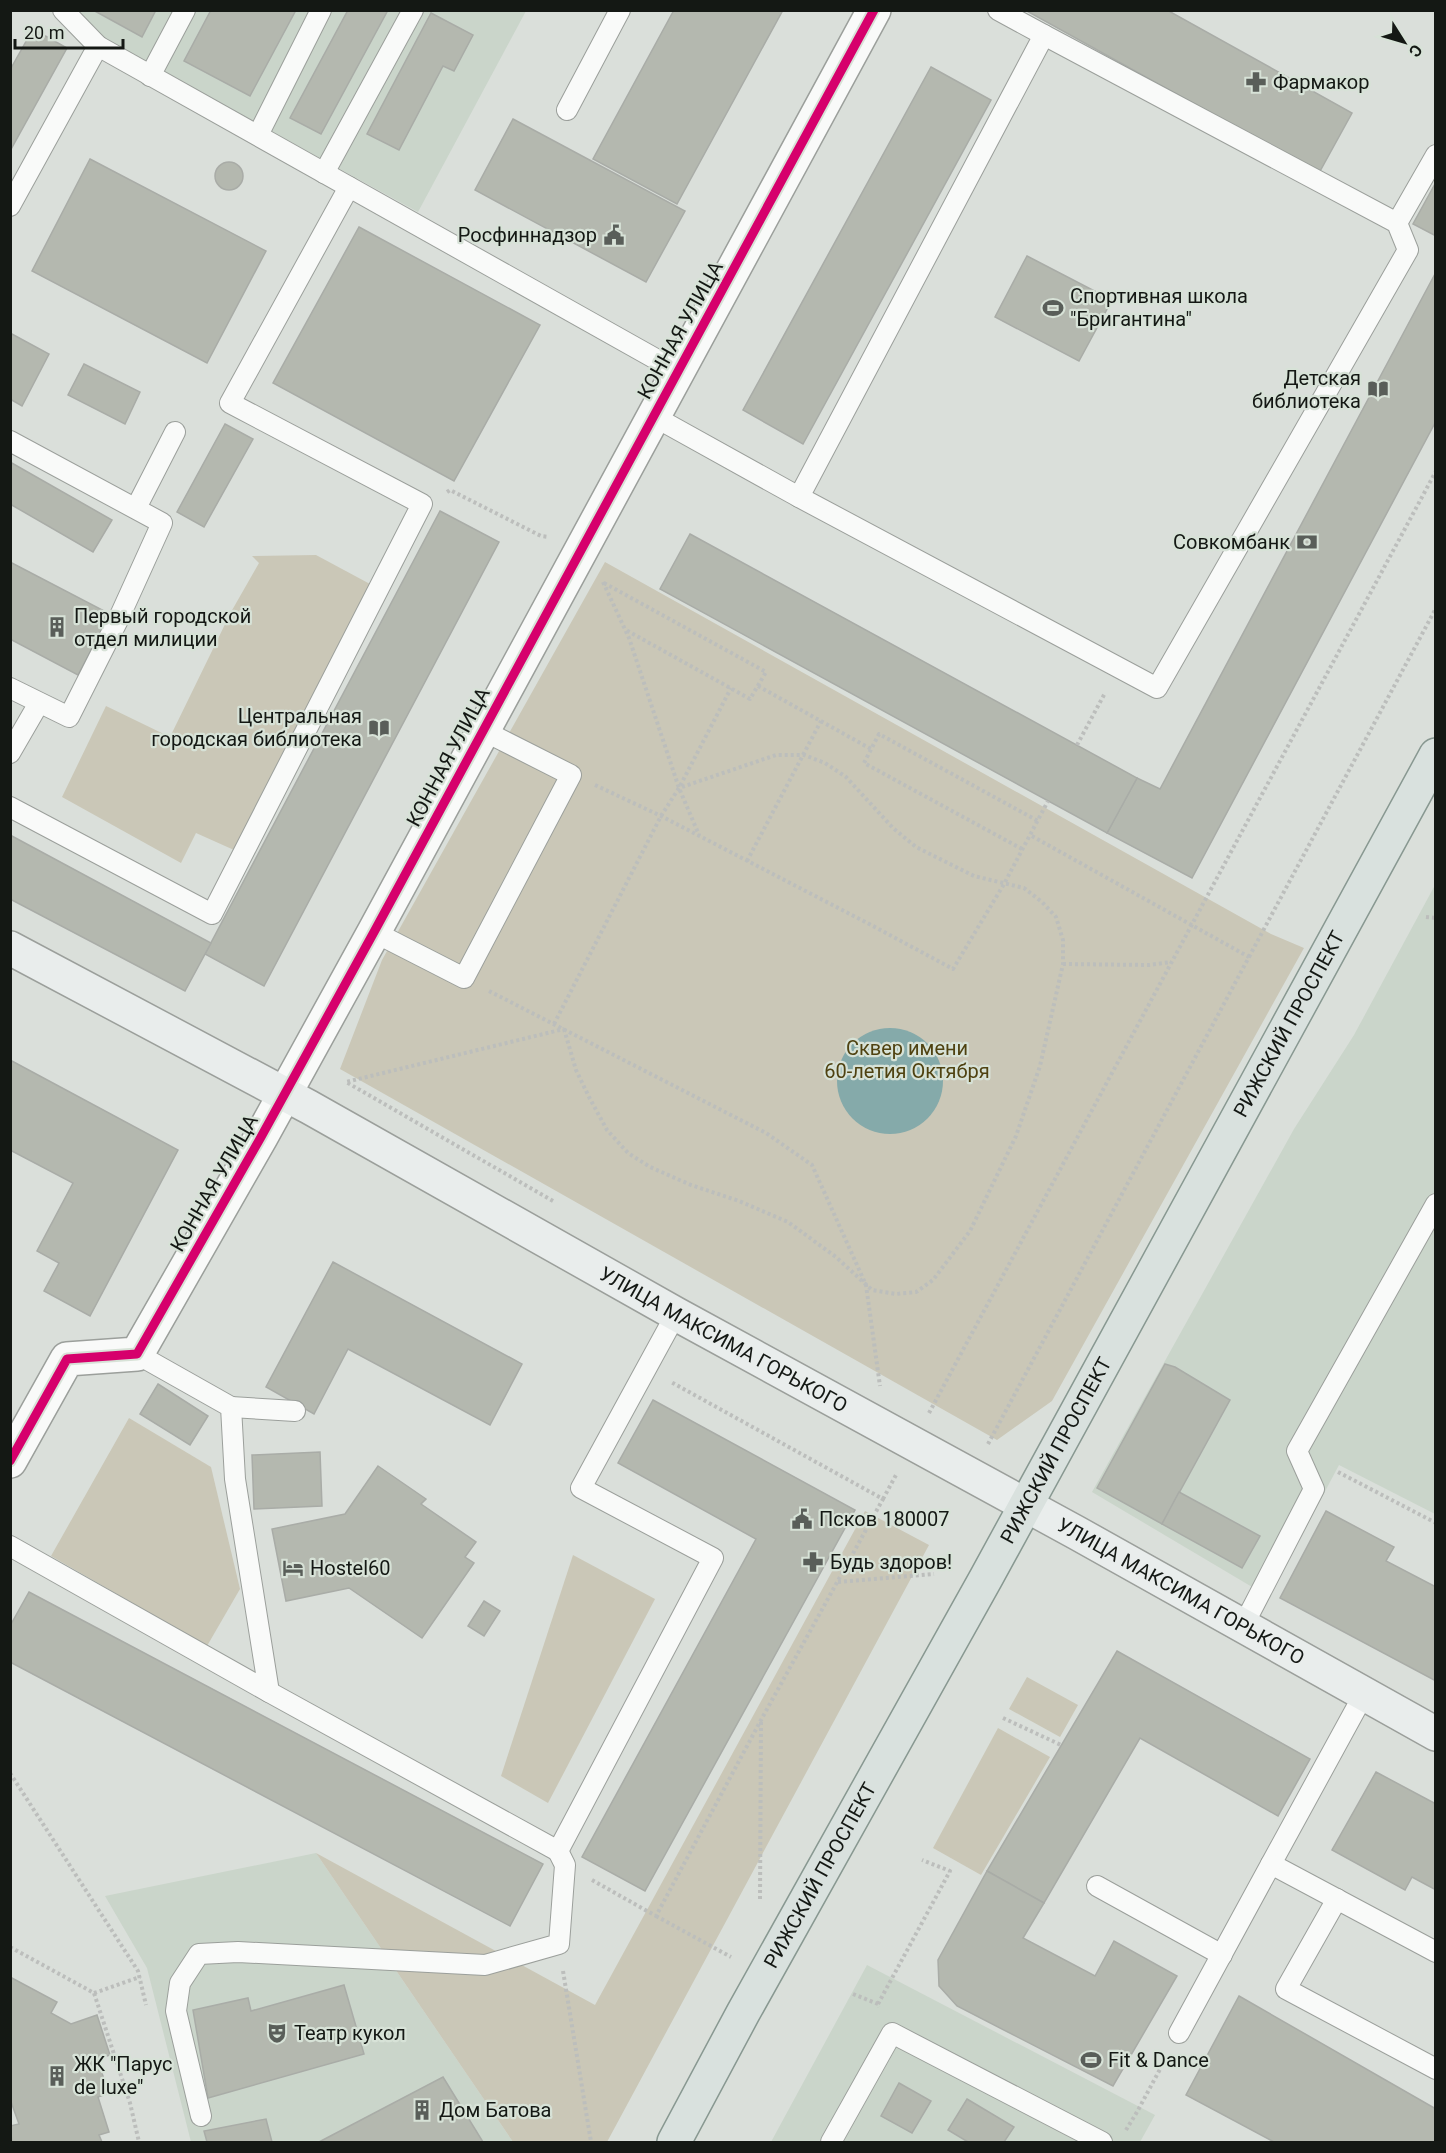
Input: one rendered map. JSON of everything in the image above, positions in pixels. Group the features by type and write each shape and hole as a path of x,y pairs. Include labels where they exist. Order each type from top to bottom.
{"main road":[{"name":"РИЖСКИЙ ПРОСПЕКТ","path":"674,2142 1436,755"},
{"name":"УЛИЦА МАКСИМА ГОРЬКОГО","path":"10,948 284,1095 1436,1734"}],"street":[{"name":"КОННАЯ УЛИЦА","path":"137,1354 374,932 874,10"},
{"path":"10,1461 67,1359 137,1354"}],"lane":[{"path":"63,10 98,46 679,372"},
{"path":"150,76 185,10"},
{"path":"258,135 321,10"},
{"path":"324,173 413,10"},
{"path":"567,110 620,10"},
{"path":"653,417 1157,688 1408,250 1397,223 998,10"},
{"path":"799,497 1044,34"},
{"path":"10,206 98,46"},
{"path":"1397,223 1436,155"},
{"path":"10,807 212,914 422,504 230,403 349,187"},
{"path":"136,508 175,432"},
{"path":"10,441 162,523 118,620 69,717 10,688"},
{"path":"10,753 39,703"},
{"path":"374,932 464,978 571,775 482,730"},
{"path":"1243,1626 1314,1489 1298,1451 1436,1203"},
{"path":"201,2116 176,2011 180,1983 199,1954 238,1952 485,1965 558,1944 562,1858 713,1558 581,1488 676,1314"},
{"path":"137,1354 231,1407 295,1411"},
{"path":"231,1407 235,1479 269,1692"},
{"path":"10,1546 562,1858"},
{"path":"1179,2033 1364,1694"},
{"path":"1271,1864 1436,1952"},
{"path":"1097,1886 1222,1955"},
{"path":"1337,1899 1286,1989 1436,2069"},
{"path":"831,2142 892,2033 1102,2142"}],"path":[{"path":"928,1414 1436,471"},
{"path":"422,504 450,490 541,536 584,542 626,630 679,788 699,836"},
{"path":"603,583 766,672 750,699 626,630"},
{"path":"978,1440 988,1445 1436,608"},
{"path":"1077,745 1118,668"},
{"path":"758,686 871,749"},
{"path":"554,1024 661,816 679,788 731,688"},
{"path":"747,861 822,722"},
{"path":"1022,849 864,763 879,734 1038,821"},
{"path":"564,1029 576,1070 589,1097 607,1130 628,1153 650,1167 691,1185 739,1201 788,1222 836,1257 872,1290 897,1294 916,1292 933,1280 970,1231 1016,1136 1040,1066 1063,964 1063,940 1056,917 1042,902 1024,888 974,876 916,847 893,828 846,777 825,763 804,755 776,755 679,788"},
{"path":"571,775 661,816 953,969 1004,884 1048,801"},
{"path":"1030,835 1249,957"},
{"path":"1426,917 1436,918"},
{"path":"1063,964 1149,965 1172,962"},
{"path":"494,993 766,1133 812,1165 866,1285 880,1389 870,1383"},
{"path":"561,1206 346,1082 564,1029"},
{"path":"646,1369 883,1499"},
{"path":"919,1409 938,1419"},
{"path":"1298,1451 1436,1523"},
{"path":"656,1916 896,1475"},
{"path":"838,1582 934,1574"},
{"path":"1003,1718 1061,1745"},
{"path":"760,1899 761,1720"},
{"path":"10,1773 138,1971 147,2009"},
{"path":"562,1858 656,1916 731,1957"},
{"path":"853,1995 878,2004 950,1871 922,1860"},
{"path":"558,1944 591,2142"},
{"path":"10,1947 94,1993 130,2103 139,2142"},
{"path":"94,1993 140,1977"},
{"path":"1122,2135 1137,2112 1179,2033"}],"shaded area":[{"path":"53,11 526,11 418,212"},
{"path":"1435,885 1435,1514 1339,1465 1269,1597 1092,1492 1294,1129 1354,1035"},
{"path":"316,1853 513,2142 191,2142 147,1968 105,1896"},
{"path":"867,1965 1155,2115 1140,2142 771,2142"}],"green space":[{"path":"316,555 370,584 234,850 196,833 181,863 62,797 106,706 170,737 231,612 259,563 252,556"},
{"name":"Сквер имени 60-летия Октября","path":"605,562 1271,934 1304,948 1052,1401 997,1440 340,1069 382,960"},
{"path":"129,1418 211,1467 240,1589 207,1646 51,1556"},
{"path":"865,1511 929,1545 607,2142 513,2142 316,1853 595,2005"},
{"path":"573,1555 655,1599 548,1803 501,1776"},
{"path":"1027,1677 1078,1705 1060,1737 1009,1709"},
{"path":"998,1728 1050,1757 981,1875 933,1848"}],"water":[{"path":"890,1028 910,1032 927,1044 939,1061 943,1081 939,1101 927,1118 910,1130 890,1134 870,1130 853,1118 841,1101 837,1081 841,1061 853,1044 870,1032"}],"building":[{"path":"93,10 156,10 142,37"},
{"path":"211,10 296,10 250,96 184,61"},
{"path":"348,10 388,10 321,134 290,118"},
{"path":"674,10 783,10 677,204 593,159"},
{"path":"1025,10 1167,10 1352,113 1319,173"},
{"path":"431,13 473,35 454,71 443,66 399,150 367,134"},
{"path":"33,29 67,48 10,151 10,70"},
{"path":"931,67 991,100 803,444 743,410"},
{"path":"513,119 685,211 646,282 475,190"},
{"path":"90,159 266,251 207,363 32,271"},
{"path":"229,162 239,166 243,176 239,186 229,190 219,186 215,176 219,166"},
{"path":"1436,182 1436,236 1413,224"},
{"path":"359,227 540,325 454,481 273,383"},
{"name":"Спортивная школа \"Бригантина\"","path":"1027,256 1112,300 1079,361 995,317"},
{"path":"1436,272 1436,421 1192,878 1107,833 1137,778 1160,789"},
{"path":"10,333 49,354 22,406 10,399"},
{"path":"84,364 140,392 125,424 68,395"},
{"path":"225,424 253,439 204,527 177,512"},
{"path":"10,462 112,520 93,552 10,504"},
{"path":"440,511 499,542 264,986 205,954"},
{"path":"690,534 1137,778 1107,833 660,589"},
{"name":"Первый городской отдел милиции","path":"10,562 110,614 78,675 10,639"},
{"path":"10,835 211,943 185,991 10,899"},
{"path":"10,1060 178,1150 90,1316 44,1291 59,1263 37,1251 73,1183 10,1150"},
{"path":"333,1262 522,1364 490,1425 348,1349 314,1414 266,1387"},
{"path":"1165,1364 1175,1367 1230,1400 1162,1524 1097,1488"},
{"path":"158,1384 208,1416 190,1445 140,1414"},
{"path":"653,1400 855,1510 645,1891 582,1857 756,1539 618,1463"},
{"path":"320,1452 322,1506 254,1509 252,1455"},
{"path":"378,1466 426,1499 421,1504 476,1542 465,1557 474,1563 422,1638 349,1588 286,1601 272,1529 345,1514"},
{"path":"1179,1492 1260,1536 1242,1568 1162,1524"},
{"path":"1326,1511 1394,1547 1386,1561 1436,1587 1436,1681 1280,1598"},
{"path":"29,1592 543,1864 510,1926 10,1662 10,1626"},
{"path":"484,1601 500,1611 484,1636 468,1626"},
{"path":"1117,1651 1310,1759 1278,1816 1140,1738 1044,1903 987,1871"},
{"path":"1376,1772 1436,1804 1436,1890 1412,1877 1405,1890 1332,1850"},
{"path":"987,1871 1044,1903 1023,1938 1095,1976 1114,1941 1177,1976 1113,2086 957,2006 939,1986 938,1960"},
{"name":"ЖК \"Парус de luxe\"","path":"10,1977 57,2002 51,2013 71,2024 97,2015 110,2055 97,2059 109,2093 98,2097 109,2132 99,2135 102,2142 12,2142 10,2126 19,2124 10,2099"},
{"name":"Театр кукол","path":"344,1985 364,2054 208,2098 193,2010 248,1998 251,2011"},
{"path":"1239,1996 1436,2109 1436,2142 1274,2142 1186,2095"},
{"name":"Дом Батова","path":"443,2077 483,2142 319,2142"},
{"path":"899,2083 931,2101 912,2133 881,2116"},
{"path":"967,2099 1014,2127 1004,2142 968,2142 948,2130"},
{"path":"266,2119 272,2142 207,2142 204,2131"}],"cycle path":[{"path":"10,1461 67,1359 137,1354 261,1137 374,932 874,10"}],"place":[{"name":"Фармакор","path":"1256,82"},
{"name":"Росфиннадзор","path":"614,235"},
{"name":"Спортивная школа \"Бригантина\"","path":"1053,308"},
{"name":"Детская библиотека","path":"1378,389"},
{"name":"Совкомбанк","path":"1307,542"},
{"name":"Первый городской отдел милиции","path":"57,627"},
{"name":"Центральная городская библиотека","path":"379,728"},
{"name":"Псков 180007","path":"802,1519"},
{"name":"Будь здоров!","path":"813,1562"},
{"name":"Hostel60","path":"293,1568"},
{"name":"Театр кукол","path":"277,2033"},
{"name":"Fit & Dance","path":"1091,2060"},
{"name":"ЖК \"Парус de luxe\"","path":"57,2076"},
{"name":"Дом Батова","path":"422,2110"}]}
